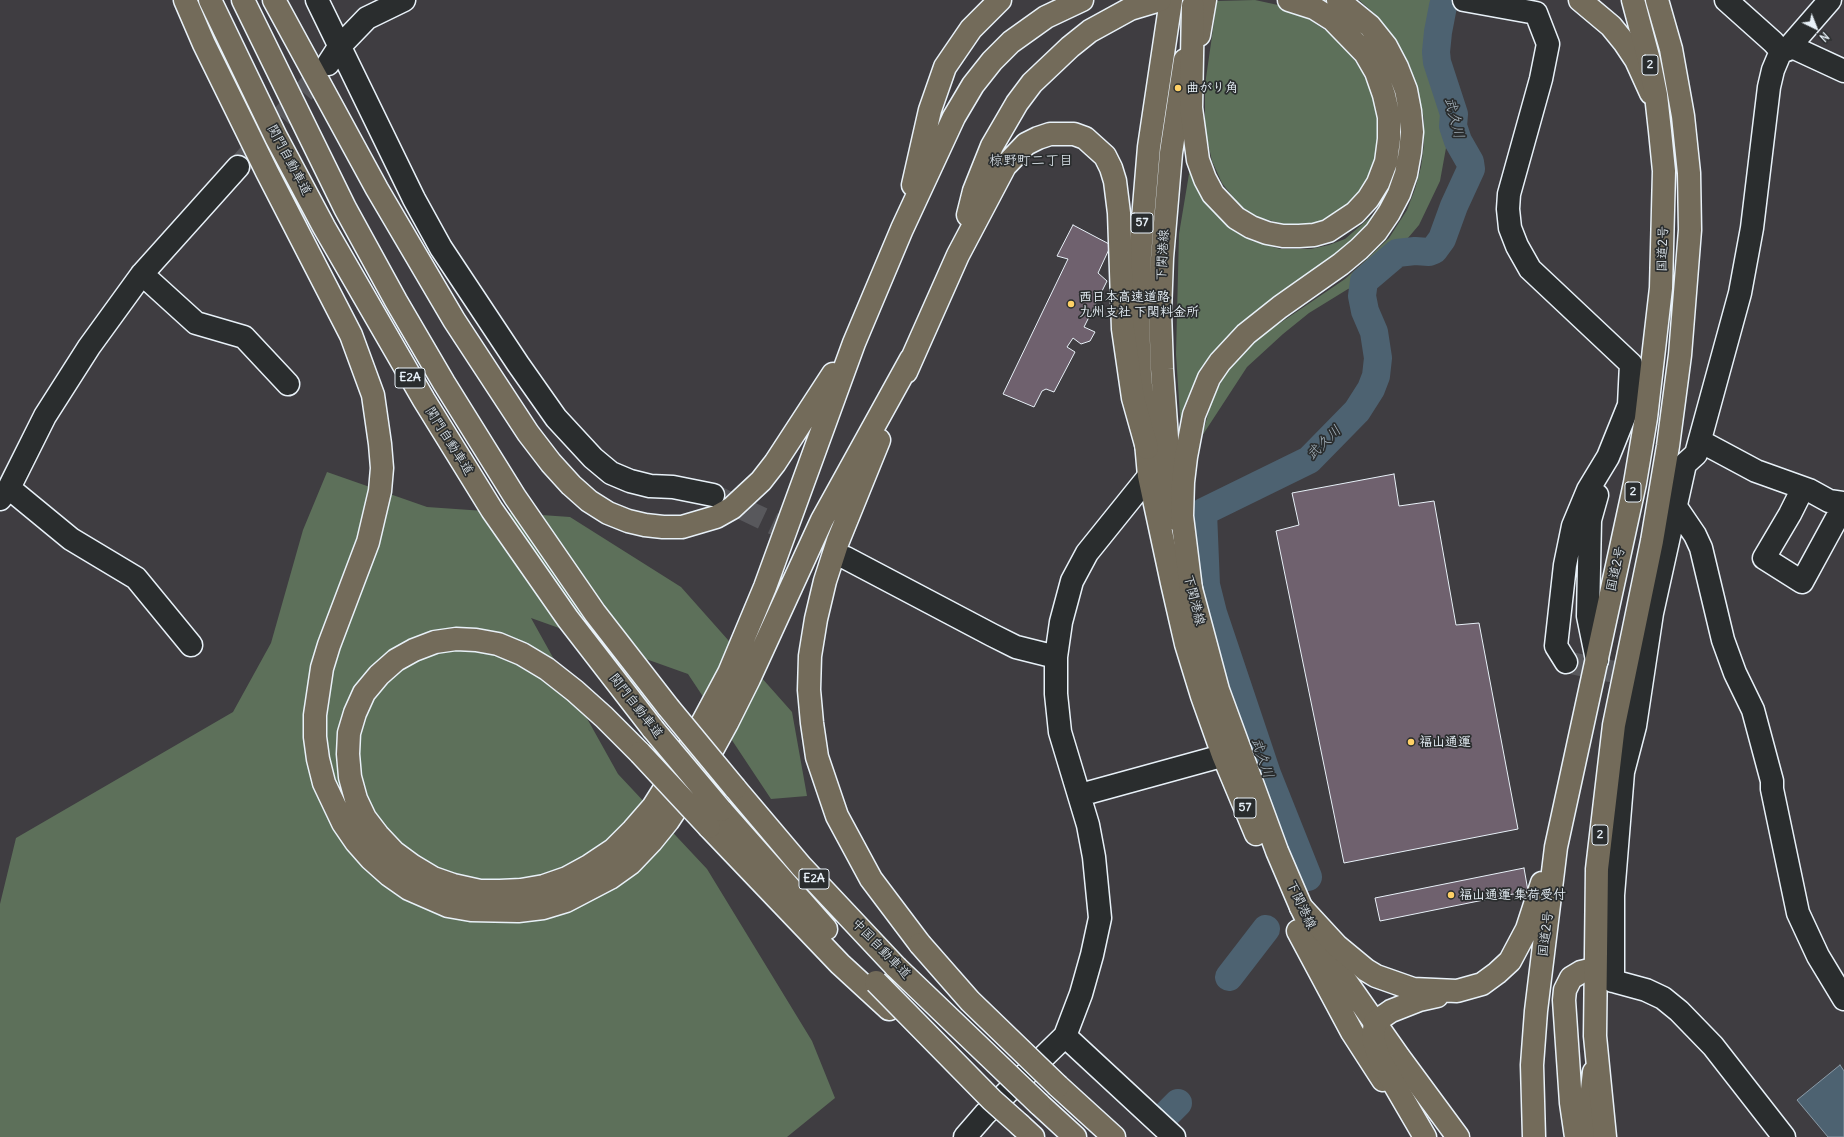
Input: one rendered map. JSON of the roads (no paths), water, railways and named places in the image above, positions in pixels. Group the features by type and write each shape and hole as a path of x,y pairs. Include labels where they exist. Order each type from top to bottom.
{"main road":[{"path":"186,0 204,44 267,172 351,335 363,364 373,395 382,468 380,492 368,542 322,668 315,714 315,737 318,759 324,783 343,823 356,842 371,859 408,889 448,906 471,910 512,911 543,908 566,901 610,878 631,863 651,842 668,821 699,774 727,723 749,679 822,520 843,479 911,359"},
{"name":"関門自動車道","path":"210,0 273,130 324,227 424,400 492,510 550,593 653,729 687,770"},
{"name":"関門自動車道","path":"244,0 345,208 396,301 444,383 515,497 595,613 668,707 702,747"},
{"path":"274,0 413,253 494,382 551,463 571,485 590,501 608,513 628,521 645,525 682,527 716,517 732,508 761,481 775,463 854,343"},
{"path":"902,229 930,110 945,67 971,29 1000,0"},
{"path":"992,1100 840,964 715,819 640,753 604,716 575,691 547,669 522,654 498,644 476,640 456,639 436,642 414,650 396,660 379,675 364,693 355,713 350,733 348,754 350,777 356,799 365,818 378,835 394,852 413,866 433,878 453,885 480,891 521,890 544,886 567,878 589,866 613,850 633,830 653,807 686,754 729,673 765,587 854,343 902,229 954,117 973,85 992,61 1011,42 1046,17 1082,0"},
{"path":"1197,2 1191,108 1198,160 1204,179 1214,194 1236,218 1251,227 1267,233 1283,236 1314,235 1328,231 1355,213 1368,199 1378,183 1386,162 1389,139 1389,117 1384,95 1376,72 1365,53 1350,36 1332,20 1314,8 1289,0"},
{"path":"1191,589 1182,516 1183,482 1194,415 1210,378 1220,362 1246,334 1280,307 1341,264 1376,232 1389,213 1399,194 1406,174 1412,132 1409,104 1397,67 1386,46 1370,26 1338,0"},
{"path":"1580,0 1611,26 1636,60 1652,97 1660,132"},
{"name":"国道2号","path":"1534,1137 1532,1065 1536,1011 1556,847 1635,483 1646,418 1662,288 1664,171 1656,95 1649,60 1633,0"},
{"name":"国道2号","path":"1605,1137 1595,1046 1594,969 1597,869 1614,725 1656,519 1668,446 1685,310 1690,230 1687,144 1671,49 1657,0"},
{"path":"958,254 974,191 992,146 1021,98 1032,84 1051,64 1090,31 1130,9 1160,1"},
{"name":"下関港線","path":"1160,1 1140,255 1138,316 1140,367 1149,476 1186,644 1202,696 1231,753 1317,940 1458,1137"},
{"name":"下関港線","path":"1197,2 1171,153 1162,258 1160,312 1162,369 1170,479 1178,536 1218,690 1231,753 1288,912 1306,949 1352,1032 1379,1074 1424,1137"},
{"path":"1171,153 1192,74"},
{"path":"1114,1137 1058,1086 970,1001 920,944 871,879 837,816 817,757 809,690 810,656 816,619 825,581 838,541 911,359 958,254 1002,172 1026,144 1050,134 1074,134 1085,138 1100,151 1111,168 1115,181 1119,213 1121,299 1125,348 1133,398 1147,448"},
{"name":"中国自動車道","path":"702,747 801,866 896,967 1075,1137"},
{"name":"中国自動車道","path":"687,770 715,819 810,911 876,982 992,1100 1026,1131"},
{"path":"1424,1137 1379,1058 1373,1038 1375,1022 1404,1005 1482,984 1510,961 1527,929 1541,885 1556,847"},
{"path":"1301,907 1343,951 1366,970 1376,976 1413,989 1457,991"},
{"path":"1576,1137 1571,1103 1564,1000 1571,978 1580,972 1594,969"},
{"path":"1592,1137 1590,1107 1595,1046"}],"street":[{"path":"317,0 334,55 441,248 518,364 556,418 593,458 611,473 630,481 650,486 693,490 713,495"},
{"path":"334,55 367,18 404,0"},
{"path":"1464,0 1536,13 1548,44 1541,79 1509,194 1508,209 1510,228 1517,246 1530,269 1631,364 1629,405 1608,458 1590,520 1588,616 1597,660"},
{"path":"1726,0 1773,42 1786,49 1844,71"},
{"path":"1614,981 1613,895 1622,779 1635,726 1638,677 1652,613 1685,464 1696,454 1700,442 1740,293 1752,228 1769,87 1775,65 1786,49 1830,0"},
{"path":"191,645 136,578 71,539 3,493 45,416 89,347 142,274 238,167"},
{"path":"142,274 196,323 244,337 288,384"},
{"path":"1700,442 1756,471 1803,488 1829,501 1844,504 1802,582 1764,558 1803,488"},
{"path":"1566,662 1556,646 1564,565 1573,526 1588,490 1608,458"},
{"path":"974,1132 1065,1036 1081,994 1092,955 1100,918 1094,857 1080,795 1060,732 1056,694 1056,657 1061,622 1072,581 1087,553 1149,476"},
{"path":"1676,507 1695,534 1701,548 1723,640 1735,673 1753,710 1772,781 1772,789 1798,913 1818,956 1844,999"},
{"path":"846,558 1016,647 1056,657"},
{"path":"1080,795 1231,753"},
{"path":"1594,969 1614,981 1646,990 1663,998 1679,1011 1713,1046 1784,1137"},
{"path":"1595,1046 1599,999 1604,988 1614,981"},
{"path":"1065,1036 1174,1137"}],"water":[{"path":"1840,1065 1844,1071 1844,1137 1828,1137 1797,1100"}],"waterway":[{"name":"武久川","path":"1308,877 1267,774 1213,613 1206,585 1203,512 1309,460 1357,411 1371,389 1376,376 1378,358 1374,332 1365,311 1362,296 1364,281 1397,253 1415,251 1429,252 1434,250 1442,239 1454,206 1471,169 1470,162 1458,141 1453,126 1454,114 1437,62 1436,52 1438,32 1443,6"},
{"name":"武久川","path":"1229,977 1266,929"},
{"name":"武久川","path":"1166,1115 1178,1103"}],"tunnel":[{"path":"238,167 328,64"},
{"path":"713,495 846,558"},
{"path":"1566,662 1634,676"}],"place":[{"name":"曲がり角","path":"1178,88"},
{"name":"西日本高速道路 九州支社 下関料金所","path":"1071,304"},
{"name":"福山通運","path":"1411,742"},
{"name":"福山通運 集荷受付","path":"1451,895"}],"district":[{"name":"椋野町二丁目","path":"1031,161"}]}
